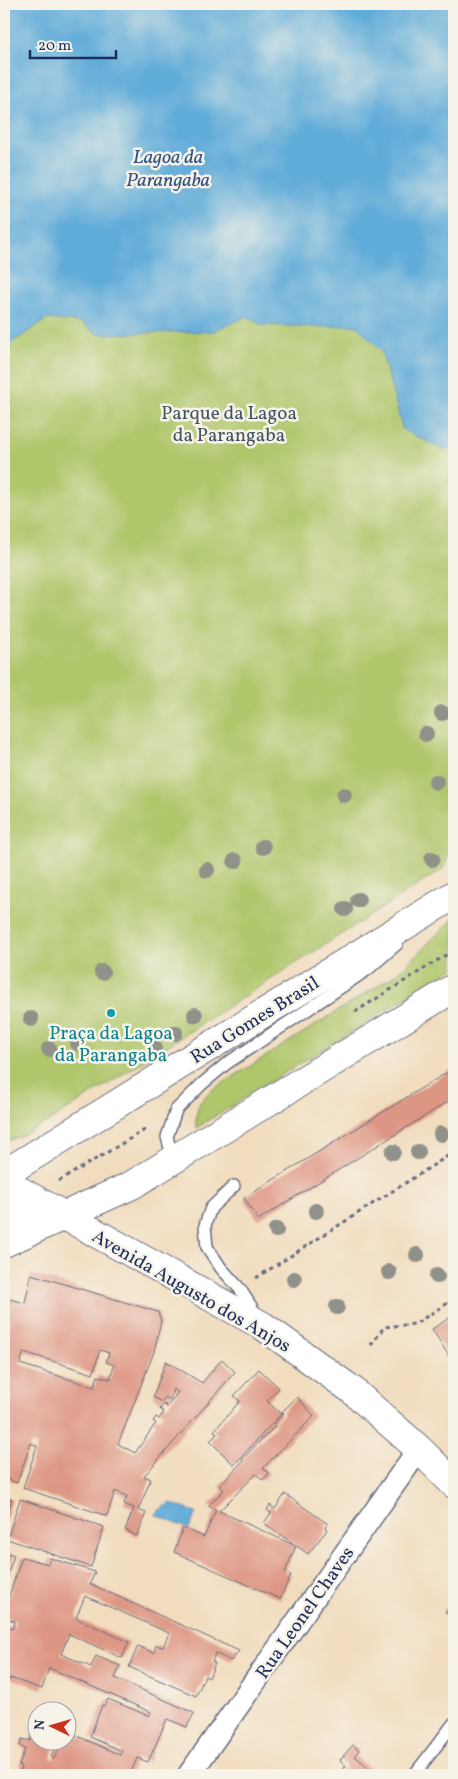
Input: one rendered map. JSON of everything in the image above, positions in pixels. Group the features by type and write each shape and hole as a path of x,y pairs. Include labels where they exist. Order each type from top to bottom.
{"main road":[{"name":"Rua Gomes Brasil","path":"4,1174 453,894"},
{"path":"4,1243 132,1185 454,988"},
{"name":"Avenida Augusto dos Anjos","path":"4,1182 263,1326 352,1390 419,1449 454,1484"},
{"path":"4,1214 64,1216"}],"street":[{"name":"Rua Leonel Chaves","path":"189,1775 419,1449"}],"lane":[{"path":"173,1160 167,1136 176,1110 202,1084 226,1064 367,970 400,941 409,923"},
{"path":"234,1186 212,1208 205,1225 207,1247 221,1268 240,1289 263,1326"},
{"path":"414,1775 454,1723"}],"path":[{"path":"240,1289 454,1152"},
{"path":"371,1345 384,1327 415,1324 454,1299"}],"green space":[{"name":"Parque da Lagoa da Parangaba","path":"4,4 454,4 454,842 443,869 50,1121 21,1136 4,1142"},
{"path":"454,918 454,968 196,1128 198,1106 212,1090 398,973"}],"water":[{"name":"Lagoa da Parangaba","path":"4,4 454,4 454,447 445,450 403,430 381,350 356,325 317,327 261,325 248,316 213,331 98,334 80,322 47,319 11,343 9,358 4,357"},
{"path":"171,1503 196,1513 189,1529 156,1515 158,1511"}],"building":[{"path":"454,1068 454,1098 258,1220 244,1198"},
{"path":"31,1274 158,1312 161,1321 154,1352 118,1444 135,1453 156,1423 153,1421 156,1417 159,1419 164,1412 160,1409 164,1404 167,1407 178,1392 173,1389 170,1400 165,1397 162,1402 153,1397 166,1361 202,1383 222,1359 235,1372 144,1476 151,1479 138,1510 146,1513 137,1536 125,1530 134,1508 124,1504 127,1496 115,1491 107,1516 23,1488 37,1446 31,1443 17,1483 4,1478 4,1361 8,1347 4,1345 10,1323 4,1321 10,1299 25,1303","holes":["100,1350 109,1353 106,1362 114,1365 110,1379 98,1376 94,1387 20,1364 24,1352 93,1374"]},
{"path":"454,1315 454,1364 432,1329"},
{"path":"259,1369 279,1388 267,1401 281,1414 234,1465 210,1441 217,1434 214,1431 240,1401 234,1396"},
{"path":"297,1397 314,1416 263,1468 269,1473 263,1480 256,1474 219,1511 296,1546 285,1572 291,1575 280,1599 174,1552 183,1528 204,1537 216,1510 208,1506 224,1490 219,1486 243,1461 242,1459 276,1425 274,1424 284,1413 282,1412"},
{"path":"285,1494 328,1524 325,1527 327,1530 308,1554 264,1523 271,1513 267,1510 270,1505 275,1509"},
{"path":"4,1497 12,1499 4,1526"},
{"path":"20,1499 104,1527 91,1567 7,1539"},
{"path":"4,1552 14,1555 4,1586"},
{"path":"22,1557 48,1564 50,1558 95,1572 90,1584 239,1651 231,1661 215,1653 212,1662 215,1663 209,1678 205,1676 196,1696 129,1667 138,1646 154,1653 156,1645 163,1647 169,1633 85,1596 76,1618 129,1642 122,1658 69,1634 61,1654 91,1667 96,1656 120,1666 115,1678 194,1713 187,1727 167,1719 148,1762 137,1758 130,1775 19,1775 21,1767 19,1765 25,1749 20,1746 22,1739 28,1740 28,1752 53,1752 51,1758 54,1759 57,1752 78,1752 78,1736 120,1755 122,1751 90,1737 102,1705 104,1706 108,1699 149,1716 151,1712 49,1668 42,1689 10,1678 10,1680 7,1679 4,1676 4,1663 7,1654 4,1653 4,1646 7,1640 4,1639 4,1625 13,1628 15,1621 4,1618 4,1605 6,1605"},
{"path":"450,1606 454,1610 454,1620 445,1612"},
{"path":"353,1745 359,1750 355,1756 370,1769 365,1775 338,1775 346,1766 340,1760"}],"place":[{"name":"Praça da Lagoa da Parangaba","path":"111,1013"}]}
